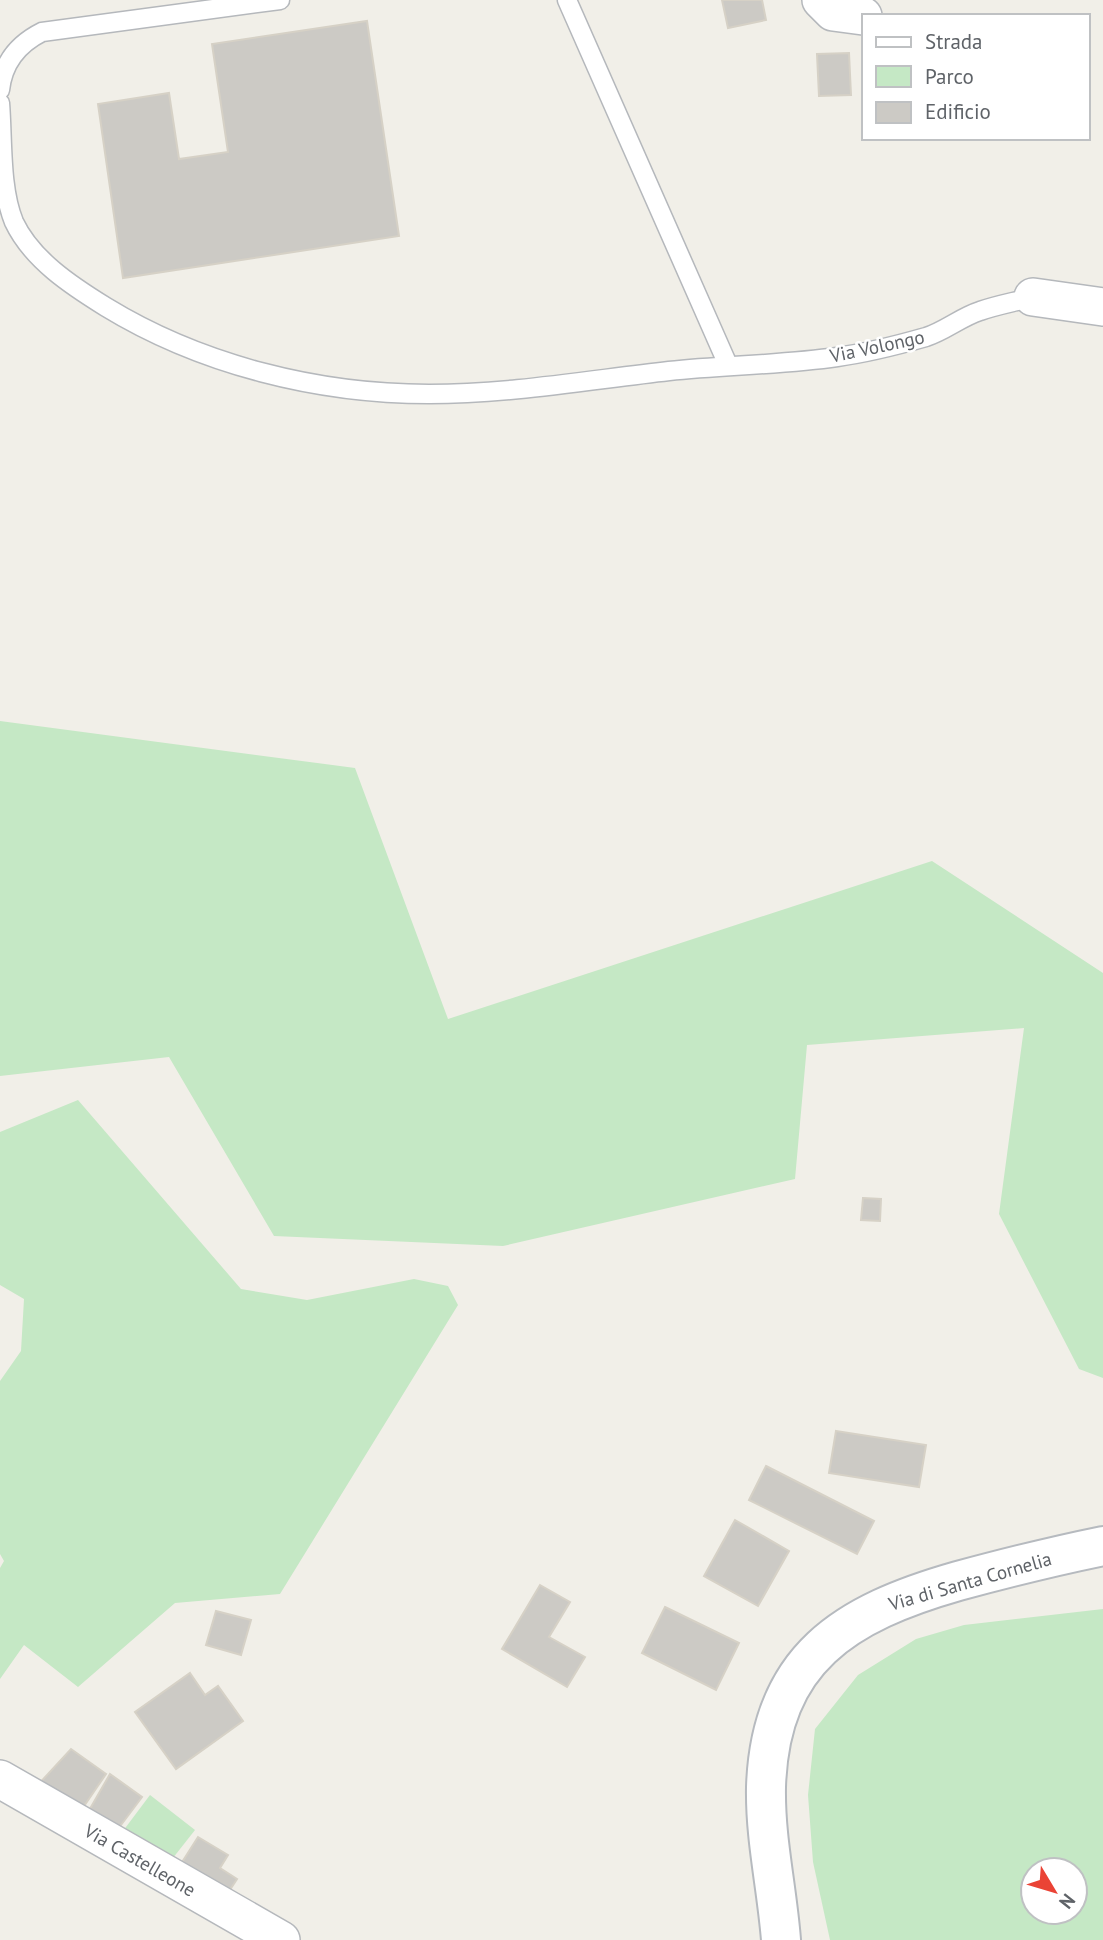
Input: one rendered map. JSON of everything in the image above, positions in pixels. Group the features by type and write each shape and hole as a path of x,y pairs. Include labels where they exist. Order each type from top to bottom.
{"street":[{"path":"821,0 833,12 862,16"},
{"name":"Via Volongo","path":"1032,297 1103,307"},
{"name":"Via di Santa Cornelia","path":"781,1940 769,1858 769,1759 780,1706 812,1654 849,1624 915,1594 1019,1564 1103,1546"},
{"name":"Via Castelleone","path":"0,1779 281,1940"}],"lane":[{"path":"0,90 1,78 16,50 42,32 280,0"},
{"path":"567,0 727,365"},
{"name":"Via Volongo","path":"0,103 6,195 13,219 24,241 85,294 185,347 238,366 299,380 365,390 429,394 490,391 727,365 838,357 928,336 979,311 1032,297"}],"green space":[{"path":"0,721 355,768 448,1019 932,861 1103,973 1103,1378 1079,1369 999,1214 1024,1028 807,1045 795,1179 503,1246 274,1236 169,1057 0,1076"},
{"path":"78,1100 241,1289 307,1300 414,1279 448,1286 458,1305 280,1594 175,1603 78,1687 24,1645 0,1679 0,1568 4,1561 0,1554 0,1381 21,1351 24,1299 0,1285 0,1132"},
{"path":"1103,1609 1103,1940 830,1940 813,1862 808,1795 815,1729 858,1675 916,1639 964,1625"},
{"path":"150,1795 195,1830 169,1863 120,1835"}],"building":[{"path":"722,0 762,0 766,20 728,28"},
{"path":"367,21 399,236 123,278 98,104 169,93 179,159 228,152 212,44"},
{"path":"849,53 851,95 819,96 817,54"},
{"path":"863,1198 881,1199 880,1221 861,1220"},
{"path":"836,1431 926,1445 919,1487 829,1473"},
{"path":"766,1466 874,1521 857,1554 749,1500"},
{"path":"735,1520 789,1551 758,1606 704,1576"},
{"path":"540,1585 570,1602 549,1637 585,1657 567,1687 502,1649"},
{"path":"665,1607 739,1643 716,1690 642,1653"},
{"path":"216,1611 251,1620 241,1655 206,1645"},
{"path":"190,1673 205,1695 218,1686 243,1721 176,1769 135,1712"},
{"path":"71,1749 106,1774 80,1812 36,1787"},
{"path":"110,1774 142,1797 115,1833 87,1814"},
{"path":"198,1837 228,1855 220,1868 237,1879 226,1896 179,1867"}]}
